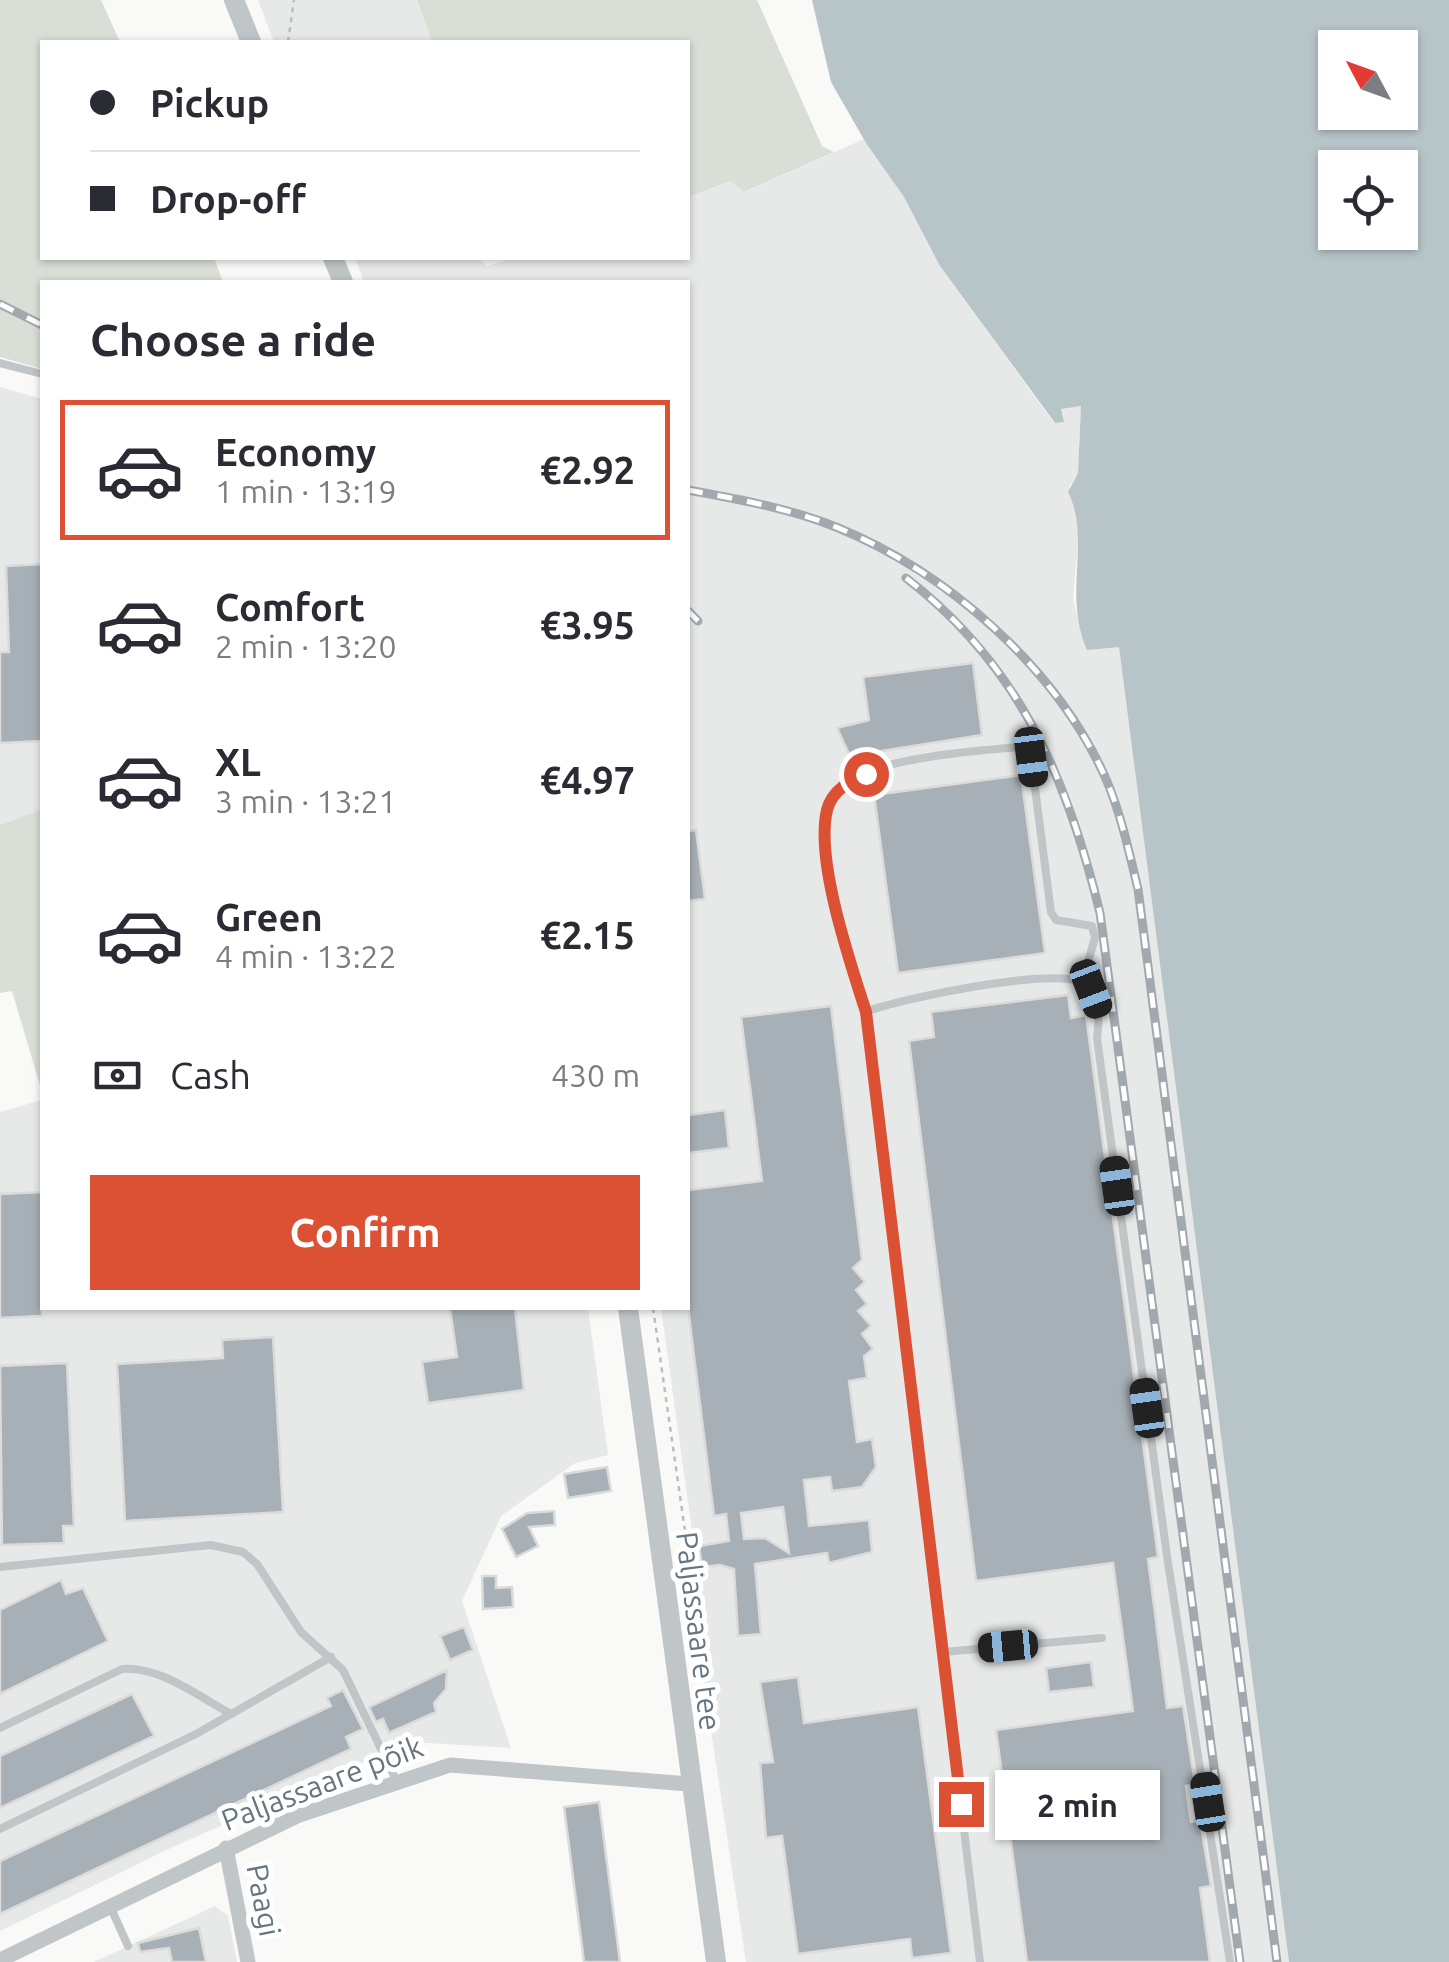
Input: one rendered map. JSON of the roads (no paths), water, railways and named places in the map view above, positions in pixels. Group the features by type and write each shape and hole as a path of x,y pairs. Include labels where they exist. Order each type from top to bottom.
{"street":[{"path":"234,0 250,40"},
{"name":"Paljassaare tee","path":"628,1310 688,1784 716,1962"},
{"name":"Paljassaare põik","path":"0,1960 297,1816 450,1764 688,1784"},
{"name":"Paagi","path":"226,1848 248,1962"}],"lane":[{"path":"0,362 40,373"},
{"path":"980,1962 866,1012 843,938 826,847 827,808 844,784 938,754 1022,746 1031,757 1051,912 1056,920 1092,926 1095,938 1082,982"},
{"path":"866,1012 898,999 1053,978 1082,982 1091,989 1100,1012 1099,1057 1230,1962"},
{"path":"0,1567 228,1547 257,1564 301,1632 343,1670 396,1780"},
{"path":"942,1652 1102,1638"},
{"path":"0,1830 231,1714 330,1657"},
{"path":"0,1728 122,1669 136,1668 231,1714"},
{"path":"110,1906 128,1946"}],"railway":[{"path":"0,304 40,324"},
{"path":"690,490 781,509 836,527 877,546 957,597 994,628 1059,699 1106,779 1138,889 1277,1962"},
{"path":"906,578 979,648 1033,727 1072,816 1100,913 1240,1962"},
{"path":"690,613 698,621"}]}
